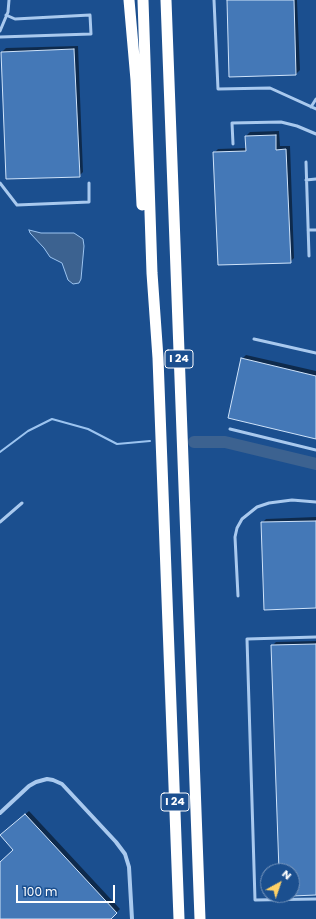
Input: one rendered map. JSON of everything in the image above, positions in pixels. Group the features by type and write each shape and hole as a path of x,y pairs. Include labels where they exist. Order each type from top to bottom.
{"highway":[{"path":"130,0 143,210 152,273"},
{"name":"I 24","path":"143,0 152,273 158,358 179,919"},
{"name":"I 24","path":"166,1 200,919"}],"street":[{"path":"0,813 29,786 36,782 47,779 62,784 116,842 125,854 129,867 132,919"}],"lane":[{"path":"0,31 6,15 9,0"},
{"path":"214,0 218,89 270,88 316,109"},
{"path":"0,37 91,34 90,15 15,19 6,15"},
{"path":"311,107 316,99"},
{"path":"233,144 232,124 281,122 297,126 316,134"},
{"path":"306,162 309,256"},
{"path":"306,180 316,179"},
{"path":"0,182 17,205 89,202 89,183"},
{"path":"308,230 316,230"},
{"path":"254,339 316,354"},
{"path":"230,429 316,450"},
{"path":"238,596 235,537 237,528 242,519 257,507 269,502 292,500 316,502"},
{"path":"0,522 22,503"},
{"path":"316,637 247,639 255,900 316,899"}],"water":[{"path":"29,230 41,233 74,233 83,239 84,246 81,279 79,283 73,284 68,280 62,263 50,257"}],"building":[{"path":"227,0 294,0 296,75 229,77"},
{"path":"74,49 80,177 6,179 1,52"},
{"path":"276,135 276,150 286,149 291,263 218,265 213,152 246,151 245,136"},
{"path":"241,358 316,376 316,439 228,418"},
{"path":"316,521 316,608 264,610 261,522"},
{"path":"316,644 316,895 300,896 300,863 279,863 271,645"},
{"path":"25,814 117,913 111,919 0,919 0,862 13,850 0,835"}],"waterway":[{"path":"0,452 28,431 52,419 88,429 117,444 150,441"},
{"path":"194,442 225,442 316,464"}]}
